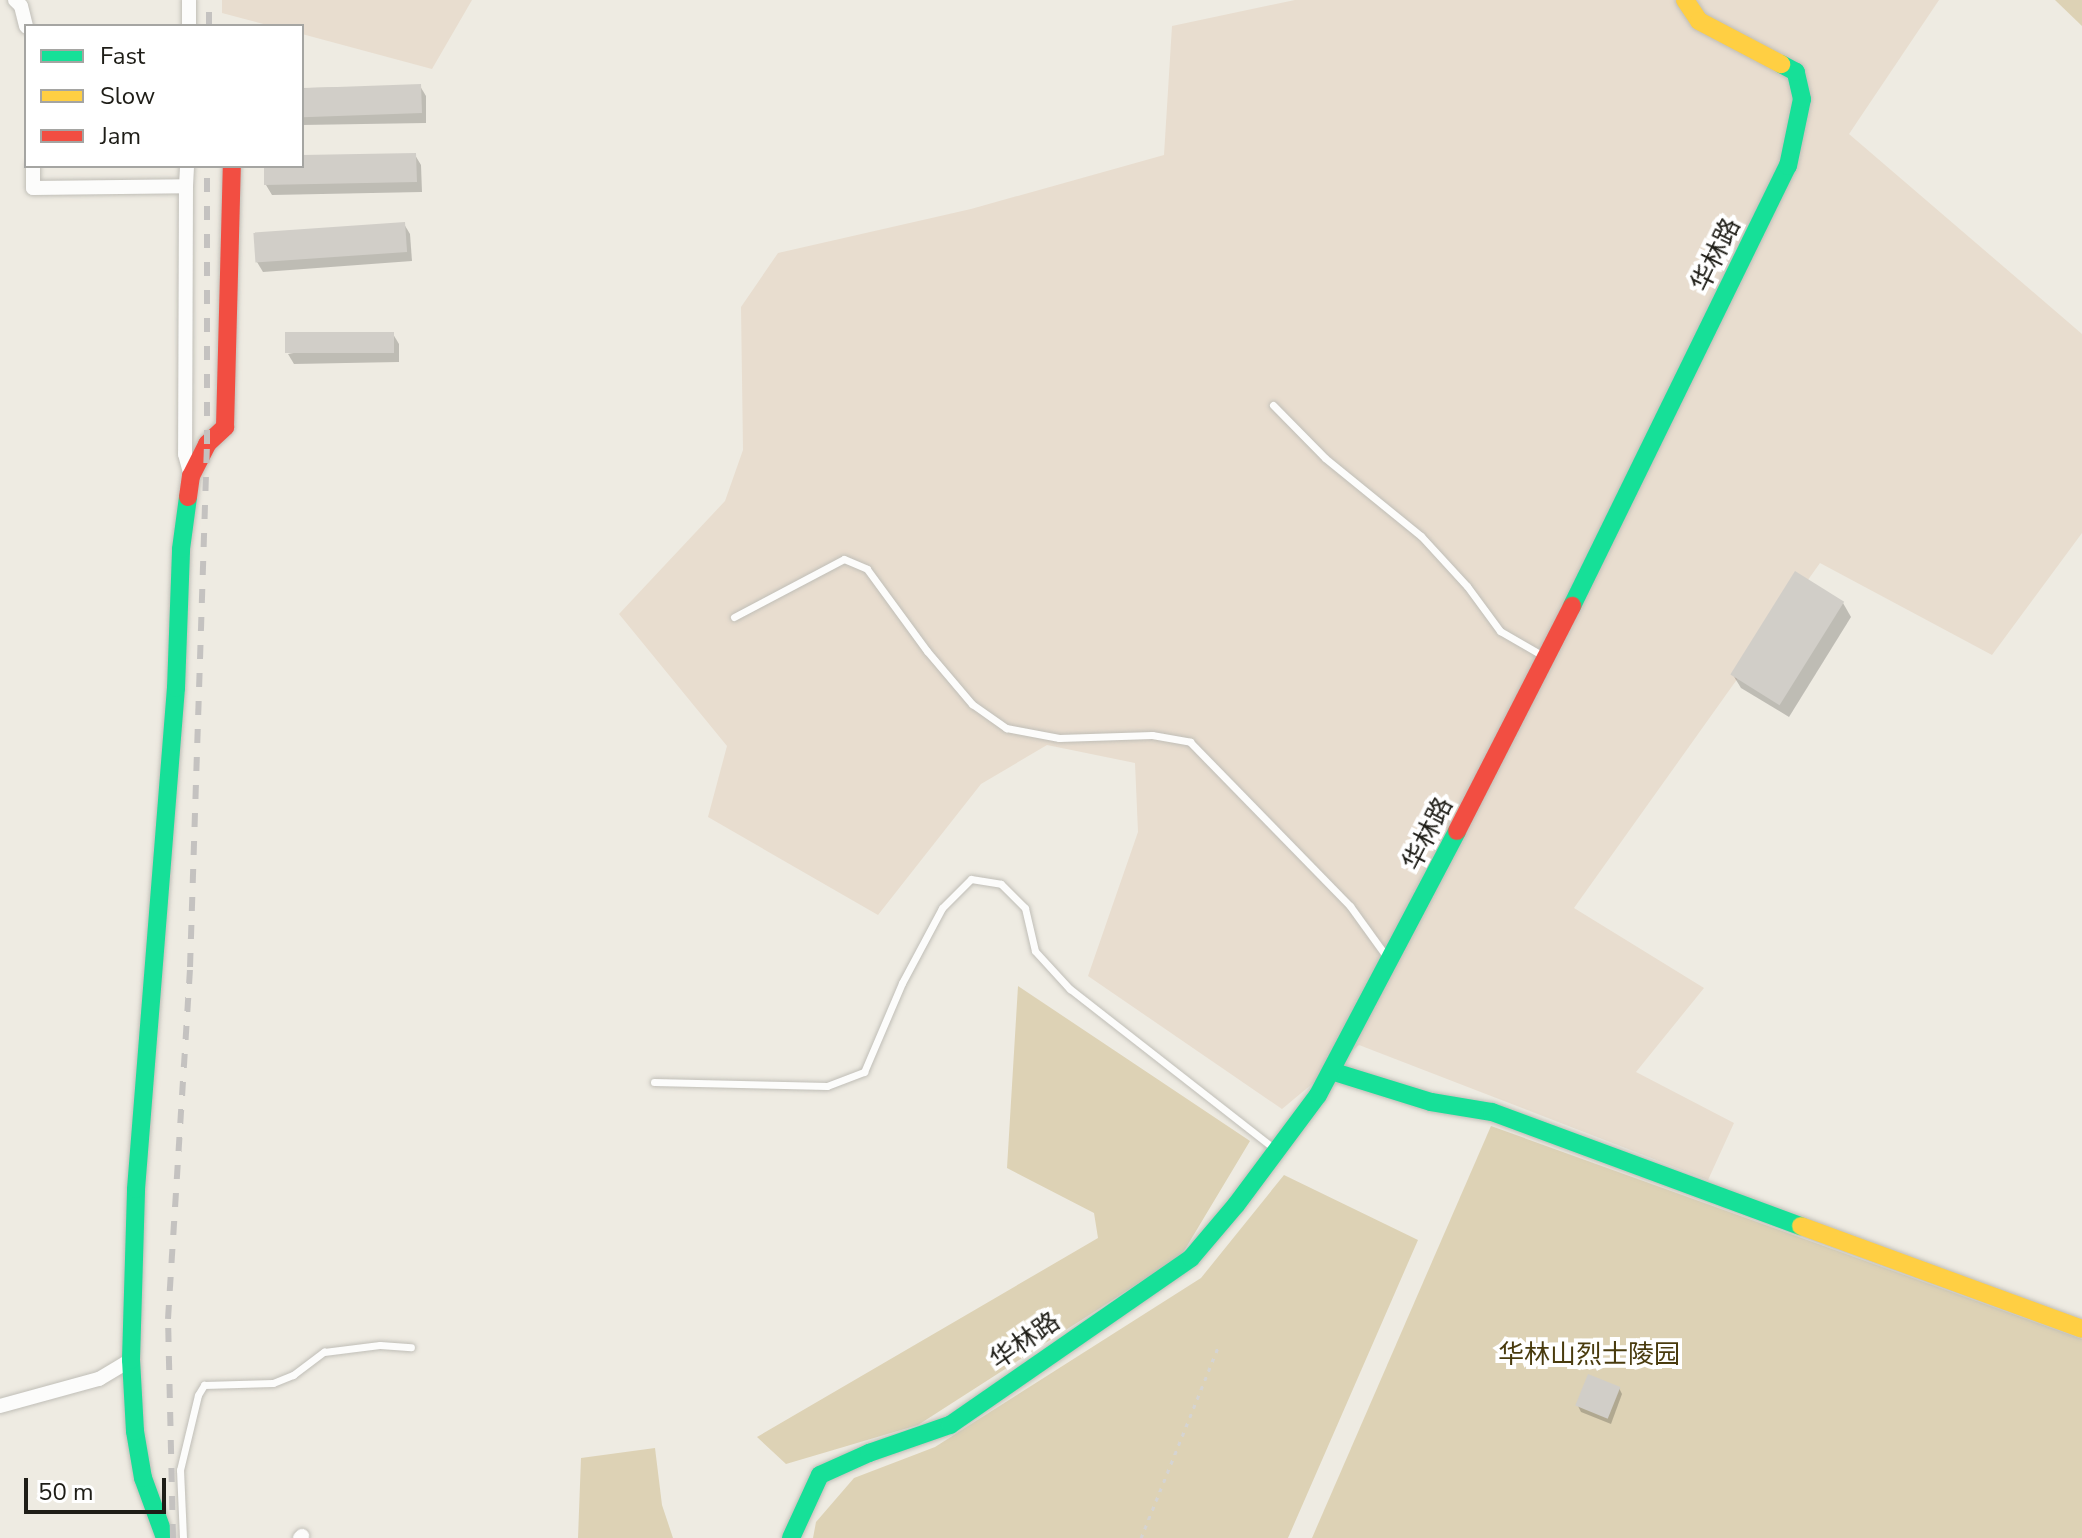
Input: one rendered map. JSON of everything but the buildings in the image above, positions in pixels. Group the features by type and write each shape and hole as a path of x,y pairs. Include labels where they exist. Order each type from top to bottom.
{"street":[{"path":"15,0 21,6 26,24"},
{"path":"189,0 189,24"},
{"name":"华林路","path":"791,1538 820,1475 869,1453 950,1425 1191,1258 1318,1095 1547,658 1788,166 1802,99 1796,72 1699,21 1685,0"},
{"path":"33,168 33,188 186,186"},
{"path":"187,168 185,454 191,476"},
{"path":"162,1536 143,1478 135,1431 131,1360 136,1189 175,703 181,549 191,476 207,444 225,427 232,168"},
{"path":"1331,1071 1431,1102 1492,1112 2082,1329"},
{"path":"0,1406 99,1379 131,1360"}],"lane":[{"path":"1273,405 1325,458 1421,536 1467,586 1500,631 1547,658"},
{"path":"734,617 844,559 867,569 927,651 972,704 1006,728 1059,738 1152,735 1190,742 1350,906 1390,961"},
{"path":"654,1082 827,1086 864,1072 902,983 942,908 971,879 1001,884 1025,908 1035,951 1070,989 1277,1150"},
{"path":"183,1538 180,1470 198,1395 204,1385 273,1383 293,1375 324,1352 380,1345 411,1347"}],"path":[{"path":"1141,1538 1219,1345"}],"shaded area":[{"path":"222,0 472,0 432,69 304,35 304,24 263,24 222,13"},
{"path":"1295,0 1939,0 1849,134 2082,334 2082,533 1992,655 1820,563 1574,908 1704,988 1636,1072 1734,1123 1708,1180 1359,1045 1282,1109 1088,976 1138,832 1135,763 1047,745 981,784 878,915 708,817 727,746 619,614 725,501 743,450 741,307 778,253 971,209 1164,155 1172,26"}],"green space":[{"path":"2055,0 2082,0 2082,26"},
{"path":"1018,986 1250,1141 1181,1256 918,1425 786,1464 757,1437 1098,1238 1094,1213 1007,1168"},
{"name":"华林山烈士陵园","path":"1491,1126 2082,1339 2082,1538 1312,1538"},
{"path":"1284,1175 1418,1240 1288,1538 813,1538 816,1522 854,1478 935,1447 1201,1278"},
{"path":"655,1448 662,1505 673,1538 578,1538 581,1458"}],"railway":[{"path":"209,0 209,24"},
{"path":"173,1538 168,1319 190,967 207,444 207,168"}],"traffic: fast":[{"path":"1572,606 1788,166 1802,99 1796,72 1781,64"},
{"path":"165,1538 143,1478 135,1431 131,1360 136,1189 176,688 181,549 188,497"},
{"path":"791,1538 820,1475 869,1453 950,1425 1191,1258 1236,1205 1318,1095 1457,831"},
{"path":"1331,1071 1431,1102 1492,1112 1801,1226"}],"traffic: slow":[{"path":"1685,0 1699,21 1781,64"},
{"path":"1801,1226 2082,1329"}],"traffic: jam":[{"path":"188,497 191,476 207,444 225,427 232,168"},
{"path":"1457,831 1572,606"}]}
